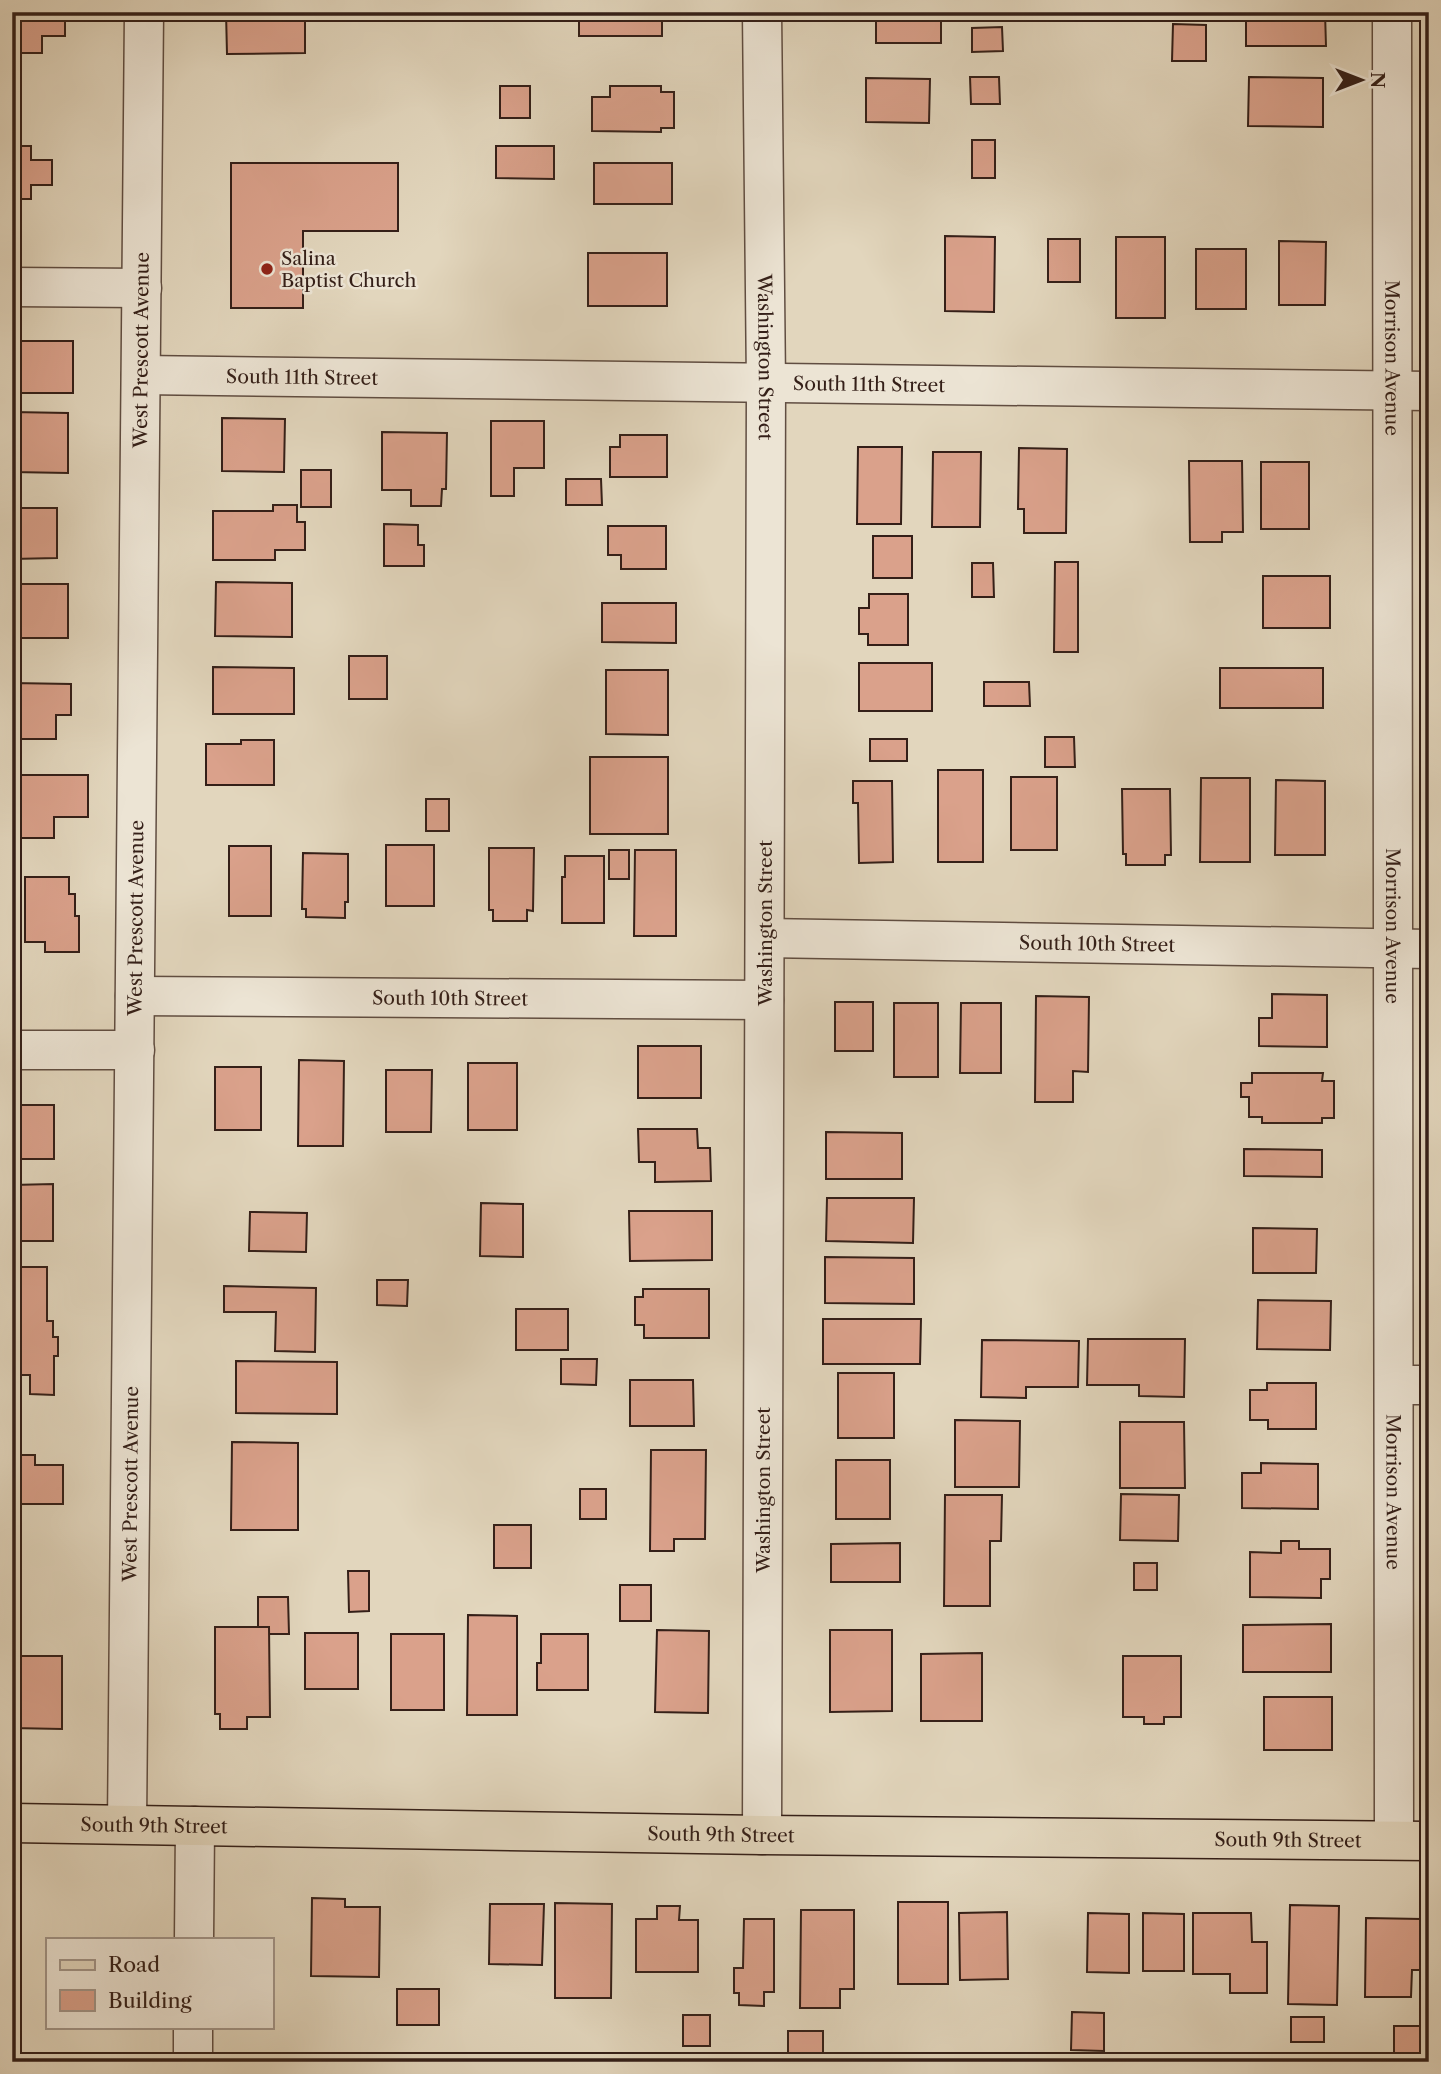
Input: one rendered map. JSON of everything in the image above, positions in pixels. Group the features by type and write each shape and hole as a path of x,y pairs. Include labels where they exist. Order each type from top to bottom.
{"main road":[{"name":"South 9th Street","path":"12,1823 762,1835 1412,1840"}],"street":[{"name":"West Prescott Avenue","path":"127,1825 145,12"},
{"name":"Washington Street","path":"762,12 766,384 762,1835"},
{"name":"Morrison Avenue","path":"1392,12 1411,391 1412,1840"},
{"path":"12,287 142,288"},
{"name":"South 11th Street","path":"141,376 1411,391"},
{"name":"South 10th Street","path":"765,938 1411,949"},
{"name":"South 10th Street","path":"135,996 764,1000"},
{"path":"12,1050 135,1050"},
{"path":"194,1938 195,1826"},
{"path":"193,2028 193,2062"}],"building":[{"path":"12,12 65,12 65,36 42,36 42,53 12,53"},
{"path":"226,12 305,12 305,53 227,54"},
{"path":"594,12 662,12 662,36 579,36 579,16 594,16"},
{"path":"876,12 941,12 941,43 876,43"},
{"path":"1232,12 1325,12 1326,46 1246,46 1246,18 1232,18"},
{"path":"1173,24 1206,25 1206,61 1172,61"},
{"path":"1002,27 1003,51 972,52 972,28"},
{"path":"970,77 999,77 1000,104 971,104"},
{"path":"1249,77 1323,78 1323,127 1248,126"},
{"path":"866,78 930,79 929,123 866,122"},
{"path":"500,86 530,86 530,118 500,118"},
{"path":"610,86 661,86 661,92 674,92 674,128 661,128 661,132 592,131 592,97 610,97"},
{"path":"972,140 995,140 995,178 972,178"},
{"path":"12,146 31,146 31,160 52,160 52,185 31,185 31,199 12,199"},
{"path":"496,146 554,146 554,179 496,178"},
{"name":"Salina Baptist Church","path":"231,163 398,163 398,231 303,231 303,308 231,308"},
{"path":"594,163 672,163 672,204 594,204"},
{"path":"945,236 995,237 994,312 945,311"},
{"path":"1116,237 1165,237 1165,318 1116,318"},
{"path":"1048,239 1080,239 1080,282 1048,282"},
{"path":"1279,241 1326,242 1325,305 1279,305"},
{"path":"1196,249 1246,249 1246,309 1196,309"},
{"path":"588,253 667,253 667,306 588,306"},
{"path":"12,341 73,341 73,393 12,393"},
{"path":"12,412 68,413 68,473 12,472"},
{"path":"222,418 285,419 284,472 222,471"},
{"path":"491,421 544,421 544,468 514,468 514,496 491,496"},
{"path":"382,432 447,433 446,489 442,489 441,506 411,506 411,490 382,490"},
{"path":"620,435 667,435 667,477 610,477 610,447 620,447"},
{"path":"858,447 902,447 901,524 857,524"},
{"path":"1019,448 1067,449 1066,533 1024,533 1024,509 1018,509"},
{"path":"933,452 981,452 980,527 932,527"},
{"path":"1189,461 1242,461 1243,532 1222,532 1222,542 1190,542"},
{"path":"1261,462 1309,462 1309,529 1261,529"},
{"path":"301,470 331,470 331,507 301,507"},
{"path":"566,479 601,479 602,505 566,505"},
{"path":"273,505 297,505 297,522 305,522 305,550 275,550 275,560 213,560 213,511 273,511"},
{"path":"12,508 57,508 57,558 12,559"},
{"path":"384,524 418,525 418,545 424,545 424,566 384,566"},
{"path":"608,526 666,526 666,569 621,569 621,555 608,555"},
{"path":"873,536 912,536 912,578 873,578"},
{"path":"1055,562 1078,562 1078,652 1054,652"},
{"path":"972,563 993,563 994,597 972,597"},
{"path":"1263,576 1330,576 1330,628 1263,628"},
{"path":"216,582 292,583 292,637 215,636"},
{"path":"12,584 68,584 68,638 12,638"},
{"path":"869,594 908,594 908,645 868,645 868,634 859,634 859,608 869,608"},
{"path":"602,603 676,603 676,643 602,642"},
{"path":"349,656 387,656 387,699 349,699"},
{"path":"859,663 932,663 932,711 859,711"},
{"path":"213,667 294,668 294,714 213,714"},
{"path":"1220,668 1323,668 1323,708 1220,708"},
{"path":"606,670 668,670 668,735 606,734"},
{"path":"984,682 1029,682 1030,706 984,706"},
{"path":"12,683 71,684 71,715 56,715 56,739 12,739"},
{"path":"1045,737 1074,737 1075,767 1045,767"},
{"path":"870,739 907,739 907,761 870,761"},
{"path":"241,740 274,740 274,785 206,785 206,744 241,744"},
{"path":"590,757 668,757 668,834 590,834"},
{"path":"938,770 983,770 983,862 938,862"},
{"path":"21,775 88,775 88,817 54,817 54,838 21,838"},
{"path":"1011,777 1057,777 1057,850 1011,850"},
{"path":"1201,778 1250,778 1250,862 1200,862"},
{"path":"1276,780 1325,781 1325,855 1275,855"},
{"path":"853,781 892,781 893,862 859,863 858,803 853,803"},
{"path":"1122,789 1170,789 1171,855 1165,855 1165,865 1126,865 1126,854 1123,854"},
{"path":"426,799 449,799 449,831 426,831"},
{"path":"386,845 434,845 434,906 386,906"},
{"path":"229,846 271,846 271,916 229,916"},
{"path":"489,848 534,848 533,911 527,910 527,921 493,921 493,910 489,910"},
{"path":"609,850 629,850 629,879 609,879"},
{"path":"635,850 676,850 676,936 634,936"},
{"path":"303,853 348,854 348,902 345,902 345,918 306,917 306,909 302,909"},
{"path":"565,856 604,856 604,923 562,923"},
{"path":"25,877 69,877 69,894 75,894 75,916 79,916 79,952 45,952 45,942 25,942"},
{"path":"1272,994 1327,995 1327,1047 1259,1046 1259,1018 1272,1018"},
{"path":"1036,996 1089,997 1088,1072 1073,1071 1073,1102 1035,1102"},
{"path":"835,1002 873,1002 873,1051 835,1051"},
{"path":"894,1003 938,1003 938,1077 894,1077"},
{"path":"961,1003 1001,1003 1001,1073 960,1073"},
{"path":"638,1046 701,1046 701,1098 638,1098"},
{"path":"299,1060 344,1061 343,1146 298,1146"},
{"path":"468,1063 517,1063 517,1130 468,1130"},
{"path":"215,1067 261,1067 261,1130 215,1130"},
{"path":"386,1070 432,1070 431,1132 386,1132"},
{"path":"1252,1073 1323,1073 1322,1081 1334,1081 1334,1118 1322,1118 1322,1123 1262,1123 1262,1117 1249,1117 1249,1097 1241,1097 1241,1083 1252,1083"},
{"path":"14,1105 54,1105 54,1159 14,1159"},
{"path":"638,1129 697,1129 698,1148 710,1148 711,1181 655,1182 655,1162 639,1162"},
{"path":"826,1132 902,1133 902,1179 826,1179"},
{"path":"1244,1149 1322,1150 1322,1177 1244,1176"},
{"path":"53,1184 53,1241 12,1241 12,1185"},
{"path":"827,1198 914,1198 913,1243 826,1241"},
{"path":"481,1203 523,1204 523,1257 480,1256"},
{"path":"629,1211 712,1211 712,1260 630,1261"},
{"path":"250,1212 307,1213 306,1252 249,1251"},
{"path":"1253,1228 1317,1229 1316,1273 1253,1273"},
{"path":"825,1257 914,1258 914,1304 825,1303"},
{"path":"12,1267 47,1267 47,1321 53,1321 53,1337 58,1337 58,1356 54,1356 54,1395 30,1394 30,1375 12,1375"},
{"path":"377,1280 408,1280 407,1306 377,1305"},
{"path":"224,1286 316,1288 315,1352 275,1351 276,1312 224,1312"},
{"path":"643,1289 709,1289 709,1338 644,1338 644,1325 635,1325 635,1297 643,1297"},
{"path":"1258,1300 1331,1301 1330,1350 1257,1349"},
{"path":"516,1309 568,1309 568,1350 516,1350"},
{"path":"823,1319 921,1319 920,1364 823,1364"},
{"path":"1088,1339 1185,1339 1184,1397 1139,1396 1139,1385 1087,1385"},
{"path":"982,1340 1079,1341 1078,1387 1026,1387 1026,1398 981,1397"},
{"path":"561,1359 597,1359 596,1385 561,1384"},
{"path":"236,1361 337,1362 337,1414 236,1413"},
{"path":"838,1373 894,1373 894,1438 838,1438"},
{"path":"630,1380 693,1380 694,1426 630,1426"},
{"path":"1267,1383 1316,1383 1316,1429 1268,1429 1268,1420 1250,1420 1250,1390 1267,1390"},
{"path":"955,1420 1020,1421 1019,1487 955,1487"},
{"path":"1120,1422 1184,1422 1185,1488 1120,1488"},
{"path":"232,1442 298,1443 298,1530 231,1530"},
{"path":"651,1450 706,1450 705,1539 674,1539 674,1551 650,1551"},
{"path":"12,1455 35,1455 35,1465 63,1465 63,1504 12,1504"},
{"path":"836,1460 890,1460 890,1519 836,1519"},
{"path":"1261,1463 1318,1464 1318,1509 1242,1508 1242,1473 1261,1473"},
{"path":"580,1489 606,1489 606,1519 580,1519"},
{"path":"1121,1494 1179,1495 1178,1541 1120,1540"},
{"path":"945,1495 1002,1495 1001,1541 990,1541 990,1606 944,1606"},
{"path":"494,1525 531,1525 531,1568 494,1568"},
{"path":"1281,1541 1299,1541 1299,1549 1330,1549 1330,1579 1321,1579 1321,1598 1250,1597 1250,1552 1281,1553"},
{"path":"900,1543 900,1582 831,1582 831,1544"},
{"path":"1134,1563 1157,1563 1157,1590 1134,1590"},
{"path":"348,1571 369,1571 369,1611 349,1612"},
{"path":"620,1585 651,1585 651,1621 620,1621"},
{"path":"258,1597 288,1597 289,1634 269,1634 269,1627 258,1627"},
{"path":"468,1615 517,1616 517,1715 467,1715"},
{"path":"1331,1624 1331,1672 1243,1672 1243,1625"},
{"path":"215,1627 269,1627 270,1717 247,1717 247,1729 220,1729 220,1714 215,1714"},
{"path":"657,1630 709,1631 708,1713 655,1712"},
{"path":"830,1630 892,1630 892,1711 830,1712"},
{"path":"305,1633 358,1633 358,1689 305,1689"},
{"path":"391,1634 444,1634 444,1710 391,1710"},
{"path":"541,1634 588,1634 588,1690 537,1690"},
{"path":"982,1653 982,1721 921,1721 921,1654"},
{"path":"12,1656 62,1656 62,1729 12,1728"},
{"path":"1123,1656 1181,1656 1181,1717 1164,1717 1164,1724 1144,1724 1144,1717 1123,1717"},
{"path":"1264,1697 1332,1697 1332,1750 1264,1750"},
{"path":"312,1898 345,1899 345,1907 380,1907 379,1977 311,1976"},
{"path":"898,1902 948,1902 948,1984 898,1984"},
{"path":"555,1903 612,1904 611,1998 555,1998"},
{"path":"490,1904 544,1904 542,1965 489,1964"},
{"path":"1290,1905 1339,1906 1337,2005 1288,2004"},
{"path":"657,1906 680,1906 679,1920 698,1920 698,1972 636,1972 636,1919 657,1919"},
{"path":"801,1910 854,1910 854,1989 840,1989 840,2008 800,2008"},
{"path":"1007,1912 1008,1979 960,1980 959,1913"},
{"path":"1088,1913 1129,1914 1129,1973 1087,1972"},
{"path":"1143,1913 1184,1914 1184,1971 1143,1971"},
{"path":"1193,1913 1251,1913 1252,1942 1267,1942 1267,1993 1230,1993 1230,1974 1193,1974"},
{"path":"1366,1918 1421,1919 1421,1970 1412,1970 1411,1997 1365,1997"},
{"path":"744,1919 774,1919 774,1992 764,1992 764,2006 739,2005 739,1993 734,1993 734,1968 743,1968"},
{"path":"397,1989 439,1989 439,2025 397,2025"},
{"path":"1072,2012 1104,2013 1104,2051 1071,2050"},
{"path":"683,2015 710,2015 710,2046 683,2046"},
{"path":"1291,2017 1324,2017 1324,2042 1291,2042"},
{"path":"1394,2026 1428,2026 1428,2062 1394,2062"},
{"path":"788,2031 823,2031 823,2062 788,2062"},
{"path":"1306,2055 1339,2055 1339,2062 1306,2062"}],"place":[{"name":"Salina Baptist Church","path":"267,269"}]}
